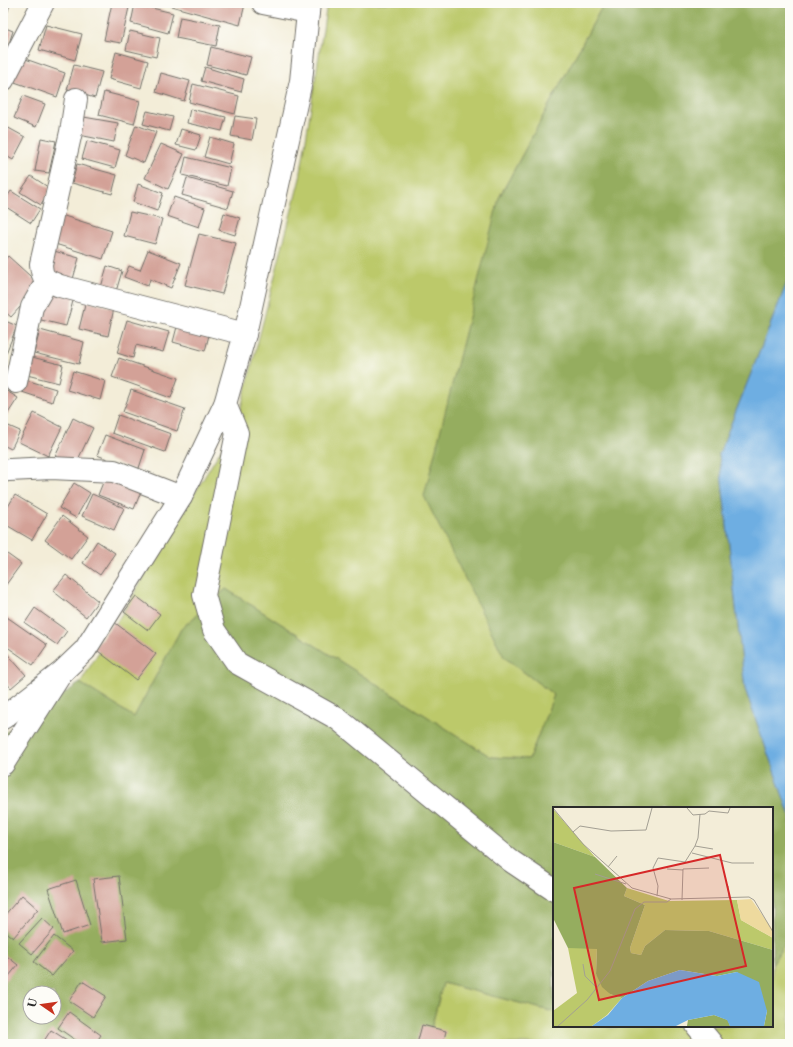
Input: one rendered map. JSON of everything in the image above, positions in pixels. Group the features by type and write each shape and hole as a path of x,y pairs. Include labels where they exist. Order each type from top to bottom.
{"street":[{"path":"3,80 43,3"},
{"path":"3,718 62,672 86,650 181,497 225,404 245,334 301,81 308,8 262,3"},
{"path":"76,99 71,132 41,264 42,275 47,281 60,286 245,334"},
{"path":"16,382 32,307 47,281"},
{"path":"225,404 237,433 204,596 214,630 237,663 338,718 511,861 553,889"},
{"path":"3,471 51,468 114,471 181,497"},
{"path":"3,764 62,672"},
{"path":"698,1027 712,1044"}],"green space":[{"path":"327,3 604,3 499,198 504,657 554,695 529,759 491,757 226,589 181,629 134,717 80,683 237,423 300,178"},
{"path":"604,3 790,3 790,275 719,454 745,689 790,816 790,935 773,962 773,807 553,807 553,1012 443,983 427,1044 3,1044 3,734 80,683 134,717 181,629 226,589 491,757 529,759 554,695 504,657 424,496 499,198"},
{"path":"790,935 790,1044 427,1044 443,983 553,1012 553,1027 773,1027 773,962"}],"water":[{"path":"790,275 790,816 745,689 719,454"}],"building":[{"path":"3,3 10,4 4,24 3,24"},
{"path":"112,3 130,3 121,43 104,40"},
{"path":"160,3 241,3 245,4 240,25"},
{"path":"135,4 173,13 168,33 131,23"},
{"path":"180,17 220,25 216,46 176,38"},
{"path":"46,25 82,34 75,60 39,50"},
{"path":"3,27 13,31 4,59 3,58"},
{"path":"130,31 160,38 156,57 126,50"},
{"path":"211,47 251,57 246,75 207,65"},
{"path":"116,52 148,61 141,88 109,79"},
{"path":"17,56 65,73 57,97 9,80"},
{"path":"74,65 102,72 95,98 67,90"},
{"path":"205,67 244,79 241,92 201,81"},
{"path":"161,73 190,81 184,101 156,92"},
{"path":"193,84 239,96 235,114 189,102"},
{"path":"104,92 140,101 134,124 99,115"},
{"path":"23,96 45,104 36,127 14,118"},
{"path":"190,109 226,117 222,131 187,123"},
{"path":"147,111 173,117 169,131 143,124"},
{"path":"78,116 118,123 114,142 74,134"},
{"path":"235,116 256,119 252,140 231,136"},
{"path":"3,125 25,137 13,160 3,154"},
{"path":"136,125 156,132 144,163 125,155"},
{"path":"181,129 201,135 196,150 176,145"},
{"path":"210,137 234,144 229,164 204,157"},
{"path":"41,138 56,141 49,173 35,171"},
{"path":"87,141 120,150 115,168 82,159"},
{"path":"161,144 184,154 168,189 145,178"},
{"path":"186,157 231,168 227,186 182,175"},
{"path":"77,164 117,175 112,194 72,183"},
{"path":"31,176 51,189 41,205 20,192"},
{"path":"187,178 233,191 228,208 182,195"},
{"path":"138,184 163,193 157,211 133,202"},
{"path":"11,191 40,209 31,223 3,205"},
{"path":"174,197 205,208 199,227 167,216"},
{"path":"130,212 162,219 155,244 124,236"},
{"path":"224,213 240,218 235,235 219,230"},
{"path":"61,215 112,231 103,259 52,243"},
{"path":"199,234 236,243 222,294 185,285"},
{"path":"148,250 181,263 171,288 150,279 148,286 124,277 129,266 140,270"},
{"path":"54,251 79,258 73,279 49,272"},
{"path":"8,256 40,285 11,317 3,310 3,262"},
{"path":"107,266 122,271 115,295 100,291"},
{"path":"45,287 75,294 66,326 37,319"},
{"path":"86,301 114,308 108,336 79,329"},
{"path":"3,320 17,326 4,358 3,358"},
{"path":"127,320 169,332 163,352 136,345 133,358 117,353"},
{"path":"178,323 210,331 205,351 173,342"},
{"path":"40,330 84,342 79,364 34,353"},
{"path":"32,357 63,365 59,383 27,375"},
{"path":"119,358 178,378 171,398 112,377"},
{"path":"73,371 105,381 100,400 67,390"},
{"path":"26,380 56,389 52,402 22,392"},
{"path":"5,390 18,398 3,421 3,393"},
{"path":"131,390 185,409 177,431 123,412"},
{"path":"34,413 62,427 48,456 19,442"},
{"path":"118,415 171,434 165,452 112,433"},
{"path":"73,418 93,428 75,466 55,457"},
{"path":"4,424 20,431 11,449 3,445"},
{"path":"105,435 145,450 138,471 97,455"},
{"path":"106,475 142,489 134,509 98,495"},
{"path":"74,483 90,493 76,518 59,508"},
{"path":"92,494 124,508 114,530 82,516"},
{"path":"15,495 47,514 32,540 3,523 3,515"},
{"path":"62,516 88,536 71,559 45,540"},
{"path":"97,541 115,553 100,575 83,563"},
{"path":"3,551 21,564 5,586 3,585"},
{"path":"66,575 98,601 86,617 53,591"},
{"path":"136,596 160,614 148,630 124,612"},
{"path":"35,608 67,631 57,645 25,623"},
{"path":"7,617 47,645 33,665 3,644 3,624"},
{"path":"114,622 156,654 136,680 94,648"},
{"path":"3,649 26,675 11,688 3,679"},
{"path":"119,876 127,939 102,942 93,879"},
{"path":"76,880 90,925 63,934 48,889"},
{"path":"22,895 38,909 13,938 3,930 3,917"},
{"path":"42,918 54,929 32,954 19,943"},
{"path":"54,936 73,951 52,976 34,962"},
{"path":"3,953 18,965 4,982 3,981"},
{"path":"82,981 106,996 93,1017 69,1001"},
{"path":"3,996 6,997 3,1005"},
{"path":"69,1012 101,1035 95,1044 81,1044 58,1028 62,1025 62,1022"},
{"path":"422,1025 446,1031 443,1044 417,1044"},
{"path":"51,1030 73,1044 42,1044"}]}
